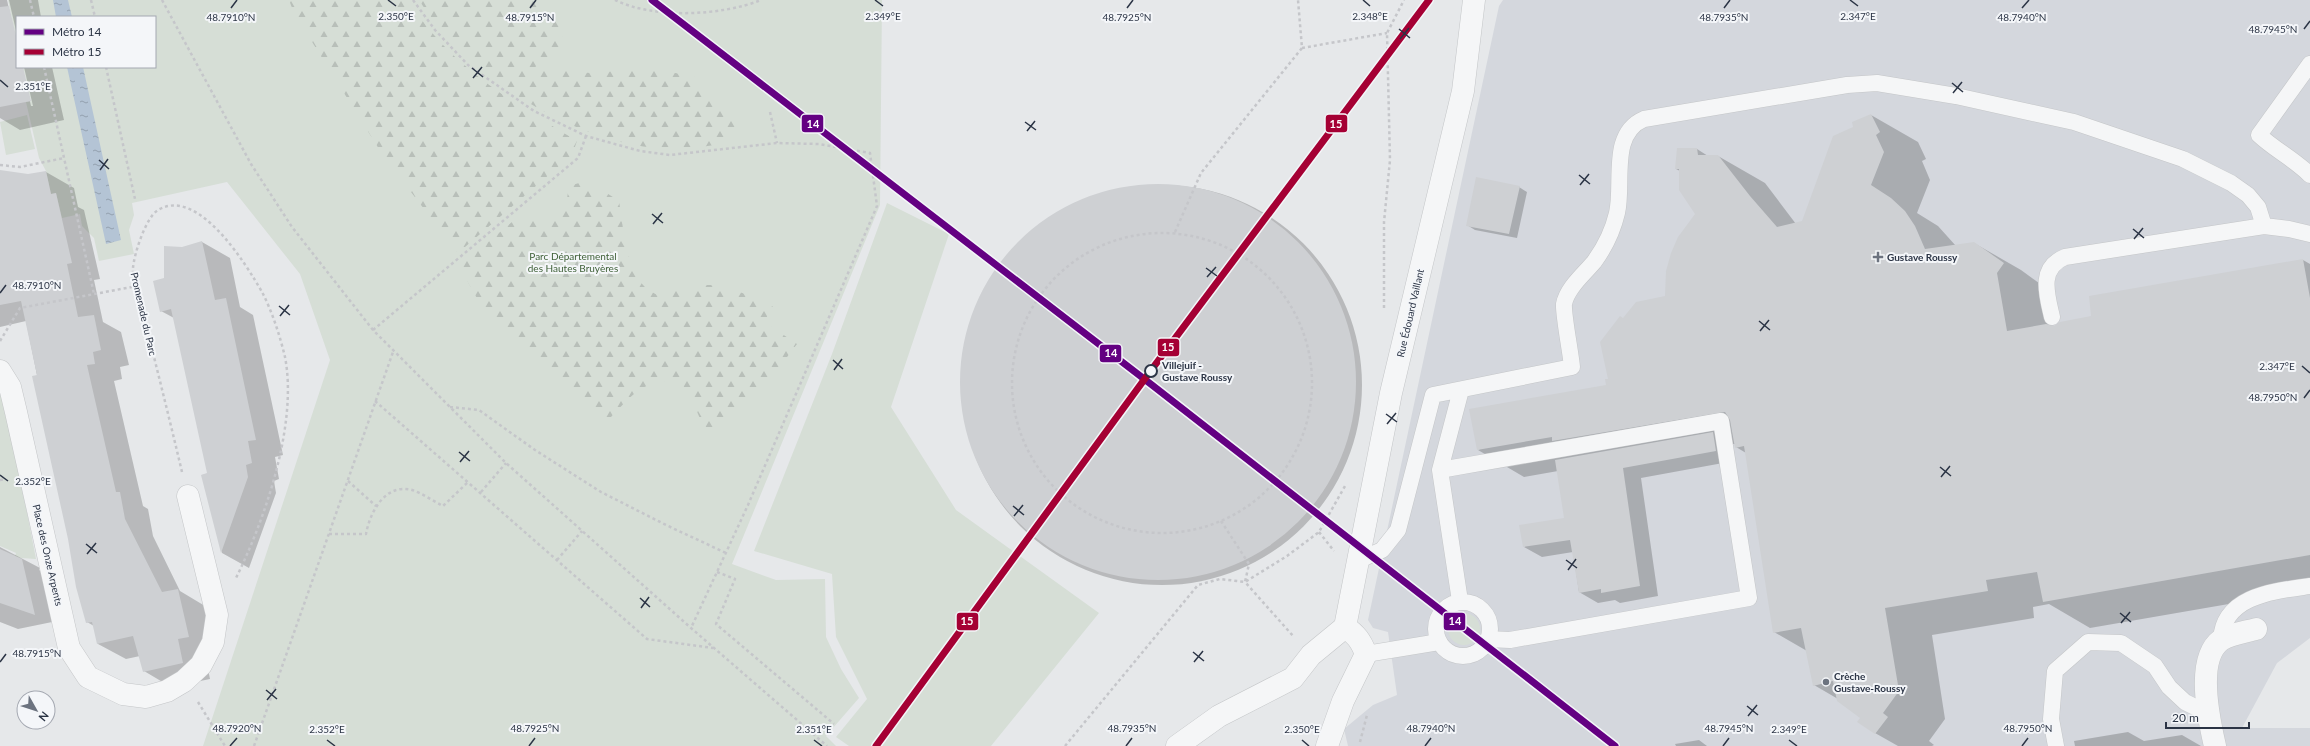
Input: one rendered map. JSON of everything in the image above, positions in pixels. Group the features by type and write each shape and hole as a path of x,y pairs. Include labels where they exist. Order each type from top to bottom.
{"street":[{"name":"Rue Édouard Vaillant","path":"1345,627 1391,393 1463,91 1474,0"},
{"name":"Place des Onze Arpents","path":"0,371 10,387 69,648 88,677 123,694 146,697 167,691 184,681"},
{"path":"184,681 201,665 213,642 217,616 188,496"},
{"path":"1177,746 1219,716 1293,678 1311,655 1345,627 1362,643 1366,654 1343,701 1327,746"},
{"path":"2215,746 2207,713 2206,679 2208,663 2212,650 2221,640 2256,630"}],"lane":[{"path":"2310,64 2259,135 2271,146 2296,161 2310,175"},
{"path":"1357,562 1382,550 1398,530 1433,395 1572,367 1564,304 1576,282 1603,248 1613,227 1618,210 1620,160 1626,136 1638,121 1654,116 1847,85 1876,83 1956,96 2074,122 2183,159 2231,184 2248,195 2258,207 2264,226"},
{"path":"2052,317 2046,286 2047,276 2052,266 2059,259 2264,226 2289,229 2310,234"},
{"path":"1460,601 1440,470 1461,390"},
{"path":"1440,470 1721,421 1749,598 1510,640 1488,639"},
{"path":"2221,640 2221,629 2228,615 2240,604 2261,595 2310,586"},
{"path":"1460,601 1470,602 1485,612 1490,630 1488,639 1481,649 1468,655 1451,653 1439,642 1435,633 1438,615 1444,608 1460,601"},
{"path":"1366,654 1439,642"},
{"path":"2056,746 2051,719 2054,671 2088,642 2121,643 2155,666 2169,687 2185,702 2207,713"}],"path":[{"path":"30,0 34,16"},
{"path":"92,0 95,16"},
{"path":"162,0 251,164 292,227 373,330 393,352 506,463 713,648 827,746"},
{"path":"413,0 435,30 468,65 534,111 586,136 640,151 670,155 778,143 819,144 870,153 877,206 726,553 691,628"},
{"path":"615,0 629,7 695,12 746,6 761,0"},
{"path":"1298,0 1302,48"},
{"path":"1384,313 1384,222 1390,160 1387,33 1404,0"},
{"path":"1175,232 1201,173 1302,48 1387,33"},
{"path":"44,68 94,294"},
{"path":"106,68 135,199"},
{"path":"770,112 778,143"},
{"path":"373,330 578,158 586,136"},
{"path":"0,165 20,167 64,158"},
{"name":"Promenade du Parc","path":"188,496 132,269 146,222 153,213 162,207 178,205 202,216 221,232 242,260 262,293 285,357 288,406 285,436 261,515 234,581"},
{"path":"1151,232 1175,232 1200,237 1224,245 1245,257 1265,272 1282,291 1295,312 1311,359 1312,383 1310,408 1304,432 1294,455 1280,476 1263,494 1243,509 1221,521 1198,529 1173,533 1148,532 1124,528 1100,520 1078,508 1054,488 1028,454 1019,431 1013,406 1011,382 1014,357 1020,333 1044,289 1061,271 1080,256 1102,244 1126,236 1151,232"},
{"path":"0,341 20,308 137,286"},
{"path":"254,746 393,352"},
{"path":"375,401 481,492 647,639 713,648"},
{"path":"450,407 479,410 535,450 601,492 726,553"},
{"path":"481,492 506,463"},
{"path":"1065,746 1198,585 1220,579 1245,582 1319,532 1348,480"},
{"path":"348,481 376,506"},
{"path":"329,534 366,534 369,519 376,506 394,490 403,488 414,490 443,506 468,482"},
{"path":"1221,521 1249,564 1245,582"},
{"path":"557,560 582,531"},
{"path":"717,572 735,579 716,624 834,724"},
{"path":"1245,582 1311,655"},
{"path":"184,681 225,746"}],"shaded area":[{"name":"Gustave Roussy","path":"1503,0 2310,0 2310,638 2277,663 2242,728 2310,728 2310,746 1348,746 1344,729 1373,705 1397,695 1388,632 1373,628 1368,620 1499,6"}],"green space":[{"name":"Parc Départemental des Hautes Bruyères","path":"8,0 882,0 880,205 732,564 776,580 825,579 826,637 841,669 859,698 826,736 836,746 203,746 330,360 300,274 227,182 132,203 134,215 129,230 134,254 99,261 94,238 82,226 80,214 62,218 56,193 51,194 46,171 39,158 26,102 31,101 24,71 20,68 156,68 156,16 16,16 16,46"},
{"path":"289,0 408,0 425,24 443,45 463,64 484,81 529,112 577,141 572,155 458,253 384,157 294,13"},
{"path":"419,0 535,0 558,17 563,40 553,57 535,67 590,73 651,68 695,77 730,113 736,130 728,143 696,148 677,149 641,146 604,137 567,123 532,104 498,82 467,57 441,29"},
{"path":"27,115 35,149 6,155 0,122"},
{"path":"579,183 602,190 619,201 629,257 638,278 647,289 659,296 689,288 714,285 742,293 761,300 775,308 763,321 797,344 768,382 712,433 702,423 687,389 674,380 644,387 631,397 609,419 583,402 524,352 484,311 459,266 518,217 542,220 565,211 569,186"},
{"path":"887,203 949,234 891,407 956,510 1099,613 991,746 849,746 836,737 867,699 836,637 832,574 754,551 832,354"},
{"path":"0,389 5,399 36,559 15,556 16,553 0,546"},
{"path":"1461,613 1467,613 1477,620 1480,629 1479,635 1473,642 1467,645 1461,645 1451,638 1448,632 1448,626 1455,616"}],"water":[{"path":"53,0 68,0 72,16 56,16"},
{"path":"67,68 83,68 121,240 106,244"}],"building":[{"path":"9,6 16,36 16,68 23,68 31,101 0,107 0,7"},
{"name":"Gustave Roussy","path":"1871,114 1880,132 1876,135 1884,152 1871,185 1891,198 1905,211 1915,226 1925,249 1974,242 2004,263 1997,273 2007,331 2046,324 2054,326 2060,322 2091,316 2089,296 2303,259 2310,298 2310,555 2043,602 2037,572 1986,580 1988,591 1885,608 1899,691 1883,713 1888,717 1875,734 1857,722 1860,718 1837,701 1833,681 1813,686 1801,628 1773,633 1744,446 1735,448 1730,420 1725,412 1552,441 1552,437 1477,450 1469,409 1606,385 1605,379 1608,379 1600,342 1620,316 1623,318 1636,302 1665,296 1666,271 1671,253 1678,237 1695,214 1679,190 1679,169 1675,169 1677,148 1697,148 1698,155 1718,155 1750,196 1777,227 1802,221 1833,136 1853,127 1852,122"},
{"path":"0,170 28,174 46,171 51,194 56,193 72,263 67,264 78,317 94,315 101,350 93,352 95,364 87,365 116,492 120,492 125,519 162,592 178,589 189,637 178,639 183,663 143,672 133,636 97,644 92,622 86,623 76,587 68,539 32,376 37,375 21,301 0,305"},
{"path":"1476,177 1520,186 1509,234 1466,226"},
{"name":"Villejuif - Gustave Roussy","path":"1158,184 1197,188 1234,199 1268,218 1298,242 1322,272 1341,306 1352,343 1356,382 1352,421 1341,458 1322,492 1298,522 1268,546 1234,565 1197,576 1158,580 1119,576 1082,565 1048,546 1018,522 994,492 975,458 964,421 960,382 964,343 975,306 994,272 1018,242 1048,218 1082,199 1119,188"},
{"path":"202,241 215,300 226,298 256,440 248,441 252,463 246,465 248,477 221,553 201,475 207,473 171,309 160,312 153,281 164,278 164,246 182,247"},
{"path":"1713,432 1716,451 1623,468 1640,586 1601,593 1601,589 1579,593 1570,540 1523,547 1519,525 1564,518 1555,460"},
{"path":"0,549 22,559 35,615 0,603"}],"metro line":[{"name":"14","path":"652,0 1152,385 1615,746"},
{"name":"15","path":"876,746 1152,369 1429,0"}],"place":[{"name":"Gustave Roussy","path":"1878,257"},
{"name":"Villejuif - Gustave Roussy","path":"1151,371"},
{"name":"Crèche Gustave-Roussy","path":"1826,682"}]}
